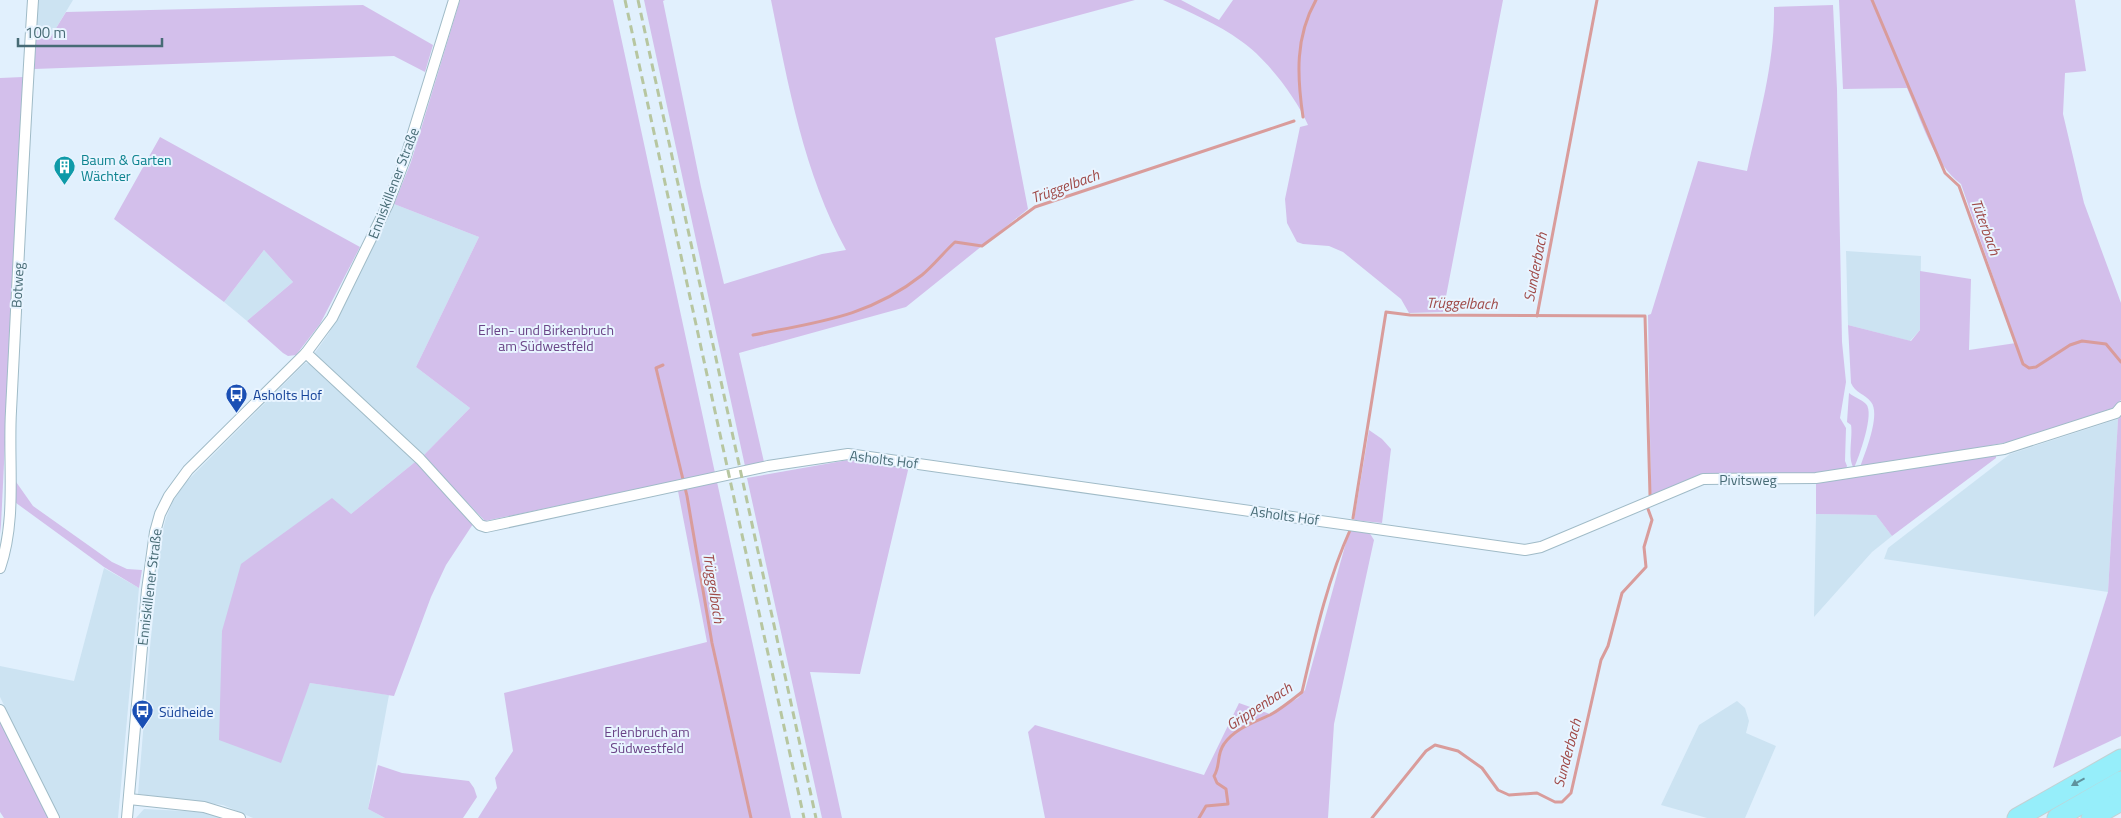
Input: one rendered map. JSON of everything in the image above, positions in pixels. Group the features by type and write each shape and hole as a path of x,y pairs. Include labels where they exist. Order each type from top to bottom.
{"highway":[{"path":"2016,818 2121,759"},
{"path":"2057,818 2121,781"},
{"path":"2091,818 2121,801"}],"street":[{"name":"Botweg","path":"0,568 6,548 9,522 10,426 32,0"},
{"name":"Enniskillener Straße","path":"127,818 147,590 154,532 160,514 168,496 188,470 306,353 332,318 382,219 405,159 454,0"},
{"name":"Asholts Hof","path":"306,353 420,459 480,525 486,527 768,466 848,454 1380,528"},
{"name":"Pivitsweg","path":"1380,528 1533,549 1703,479 1816,478 2004,449 2116,412 2121,407"},
{"path":"0,710 54,818"},
{"path":"129,800 204,807 240,818"}],"shaded area":[{"path":"37,0 73,0 50,38 36,30"},
{"path":"394,204 479,237 416,367 470,408 423,456 314,354 329,333"},
{"path":"264,250 293,282 247,321 224,302"},
{"path":"1846,251 1921,256 1920,330 1910,341 1848,325"},
{"path":"305,363 312,364 415,462 351,514 302,702 310,683 389,695 368,809 385,818 253,818 223,805 138,794 150,647 162,533 166,518 173,501 185,483"},
{"path":"2118,419 2108,592 1884,559 1888,548 2010,454"},
{"path":"1816,514 1876,515 1892,536 1872,552 1814,617"},
{"path":"104,568 139,588 118,818 59,818 0,697 0,666 74,681"},
{"path":"1737,701 1745,708 1749,721 1746,733 1776,746 1745,818 1707,818 1661,805 1699,725"},
{"path":"144,809 204,812 225,818 136,818"}],"green space":[{"name":"Erlen- und Birkenbruch am Südwestfeld","path":"460,0 613,0 715,473 485,521 423,456 470,408 416,367 479,237 394,204 411,162"},
{"path":"644,0 665,0 663,1 701,187 724,284 822,254 846,250 831,221 808,160 791,96 771,0 1135,0 995,38 1028,209 906,307 739,353 764,462 745,466"},
{"path":"1163,0 1181,0 1219,20 1233,0 1503,0 1443,312 1409,313 1401,299 1343,252 1329,246 1297,242 1287,223 1285,199 1300,127 1308,125 1303,114 1279,79 1251,48 1213,24"},
{"path":"1839,0 2075,0 2086,71 2065,73 2063,114 2084,203 2121,303 2121,400 2113,408 2019,440 1863,469 1860,467 1871,434 1874,408 1869,399 1855,389 1851,383 1848,325 1911,341 1920,330 1920,271 1971,279 1969,350 2016,343 1961,184 1951,176 1935,153 1907,88 1843,89"},
{"path":"363,5 433,45 425,72 394,56 34,69 36,30 50,38 66,12"},
{"path":"1833,5 1837,89 1842,342 1846,382 1840,418 1846,428 1846,469 1815,474 1704,474 1651,496 1648,315 1651,314 1698,161 1747,171 1769,69 1774,28 1774,7"},
{"path":"23,77 1,525 0,534 0,78"},
{"path":"160,137 360,247 320,324 296,355 288,356 283,353 247,321 293,282 264,250 224,302 114,219"},
{"path":"1849,393 1866,404 1869,416 1854,468 1851,459 1851,425 1847,422"},
{"path":"2121,415 2121,736 2053,768 2108,592 2118,419"},
{"path":"1369,430 1382,439 1391,449 1382,523 1354,520"},
{"path":"1996,453 1996,458 1892,536 1876,515 1816,514 1816,482"},
{"path":"848,460 909,466 860,674 810,672 842,818 822,818 747,478"},
{"path":"415,462 473,524 446,565 431,597 394,696 310,683 281,763 219,740 222,631 241,564 332,498 351,514"},
{"path":"14,479 33,506 112,562 127,569 142,570 139,588 104,567 12,500"},
{"name":"Erlenbruch am Südwestfeld","path":"717,482 791,818 478,818 497,788 495,778 513,751 504,693 707,642 678,491"},
{"path":"1350,528 1369,532 1374,540 1334,724 1328,818 1045,818 1028,732 1035,725 1204,775 1239,703 1270,714 1298,698 1305,690"},
{"path":"0,721 49,818 4,818 0,812"},
{"path":"378,765 402,773 469,781 477,797 463,818 385,818 368,809"}],"waterway":[{"name":"Trüggelbach","path":"1303,117 1299,57 1304,28 1316,0"},
{"name":"Sunderbach","path":"1537,316 1597,0"},
{"name":"Tüterbach","path":"1872,0 1945,173 1959,186 2023,364 2029,368 2036,367 2070,345 2082,341 2106,344 2121,362"},
{"name":"Trüggelbach","path":"753,335 842,316 862,309 902,289 922,275 955,242 982,246 1035,207 1294,121"},
{"name":"Trüggelbach","path":"1353,518 1386,312 1410,315 1645,316 1650,495"},
{"name":"Trüggelbach","path":"663,365 656,368 687,496 712,643 751,818"},
{"name":"Sunderbach","path":"1372,818 1426,751 1435,745 1458,751 1482,768 1498,790 1509,795 1537,793 1555,802 1562,802 1571,793 1601,660 1608,646 1622,593 1646,567 1644,547 1652,520 1648,509"},
{"name":"Grippenbach","path":"1199,818 1206,806 1228,804 1226,789 1217,783 1214,776 1222,748 1228,739 1245,726 1274,713 1302,692 1328,588 1351,528"}],"railway":[{"path":"625,0 804,818"},
{"path":"638,0 816,818"}],"place":[{"name":"Baum & Garten Wächter","path":"65,186"},
{"name":"Asholts Hof","path":"237,413"},
{"name":"Südheide","path":"143,730"}]}
